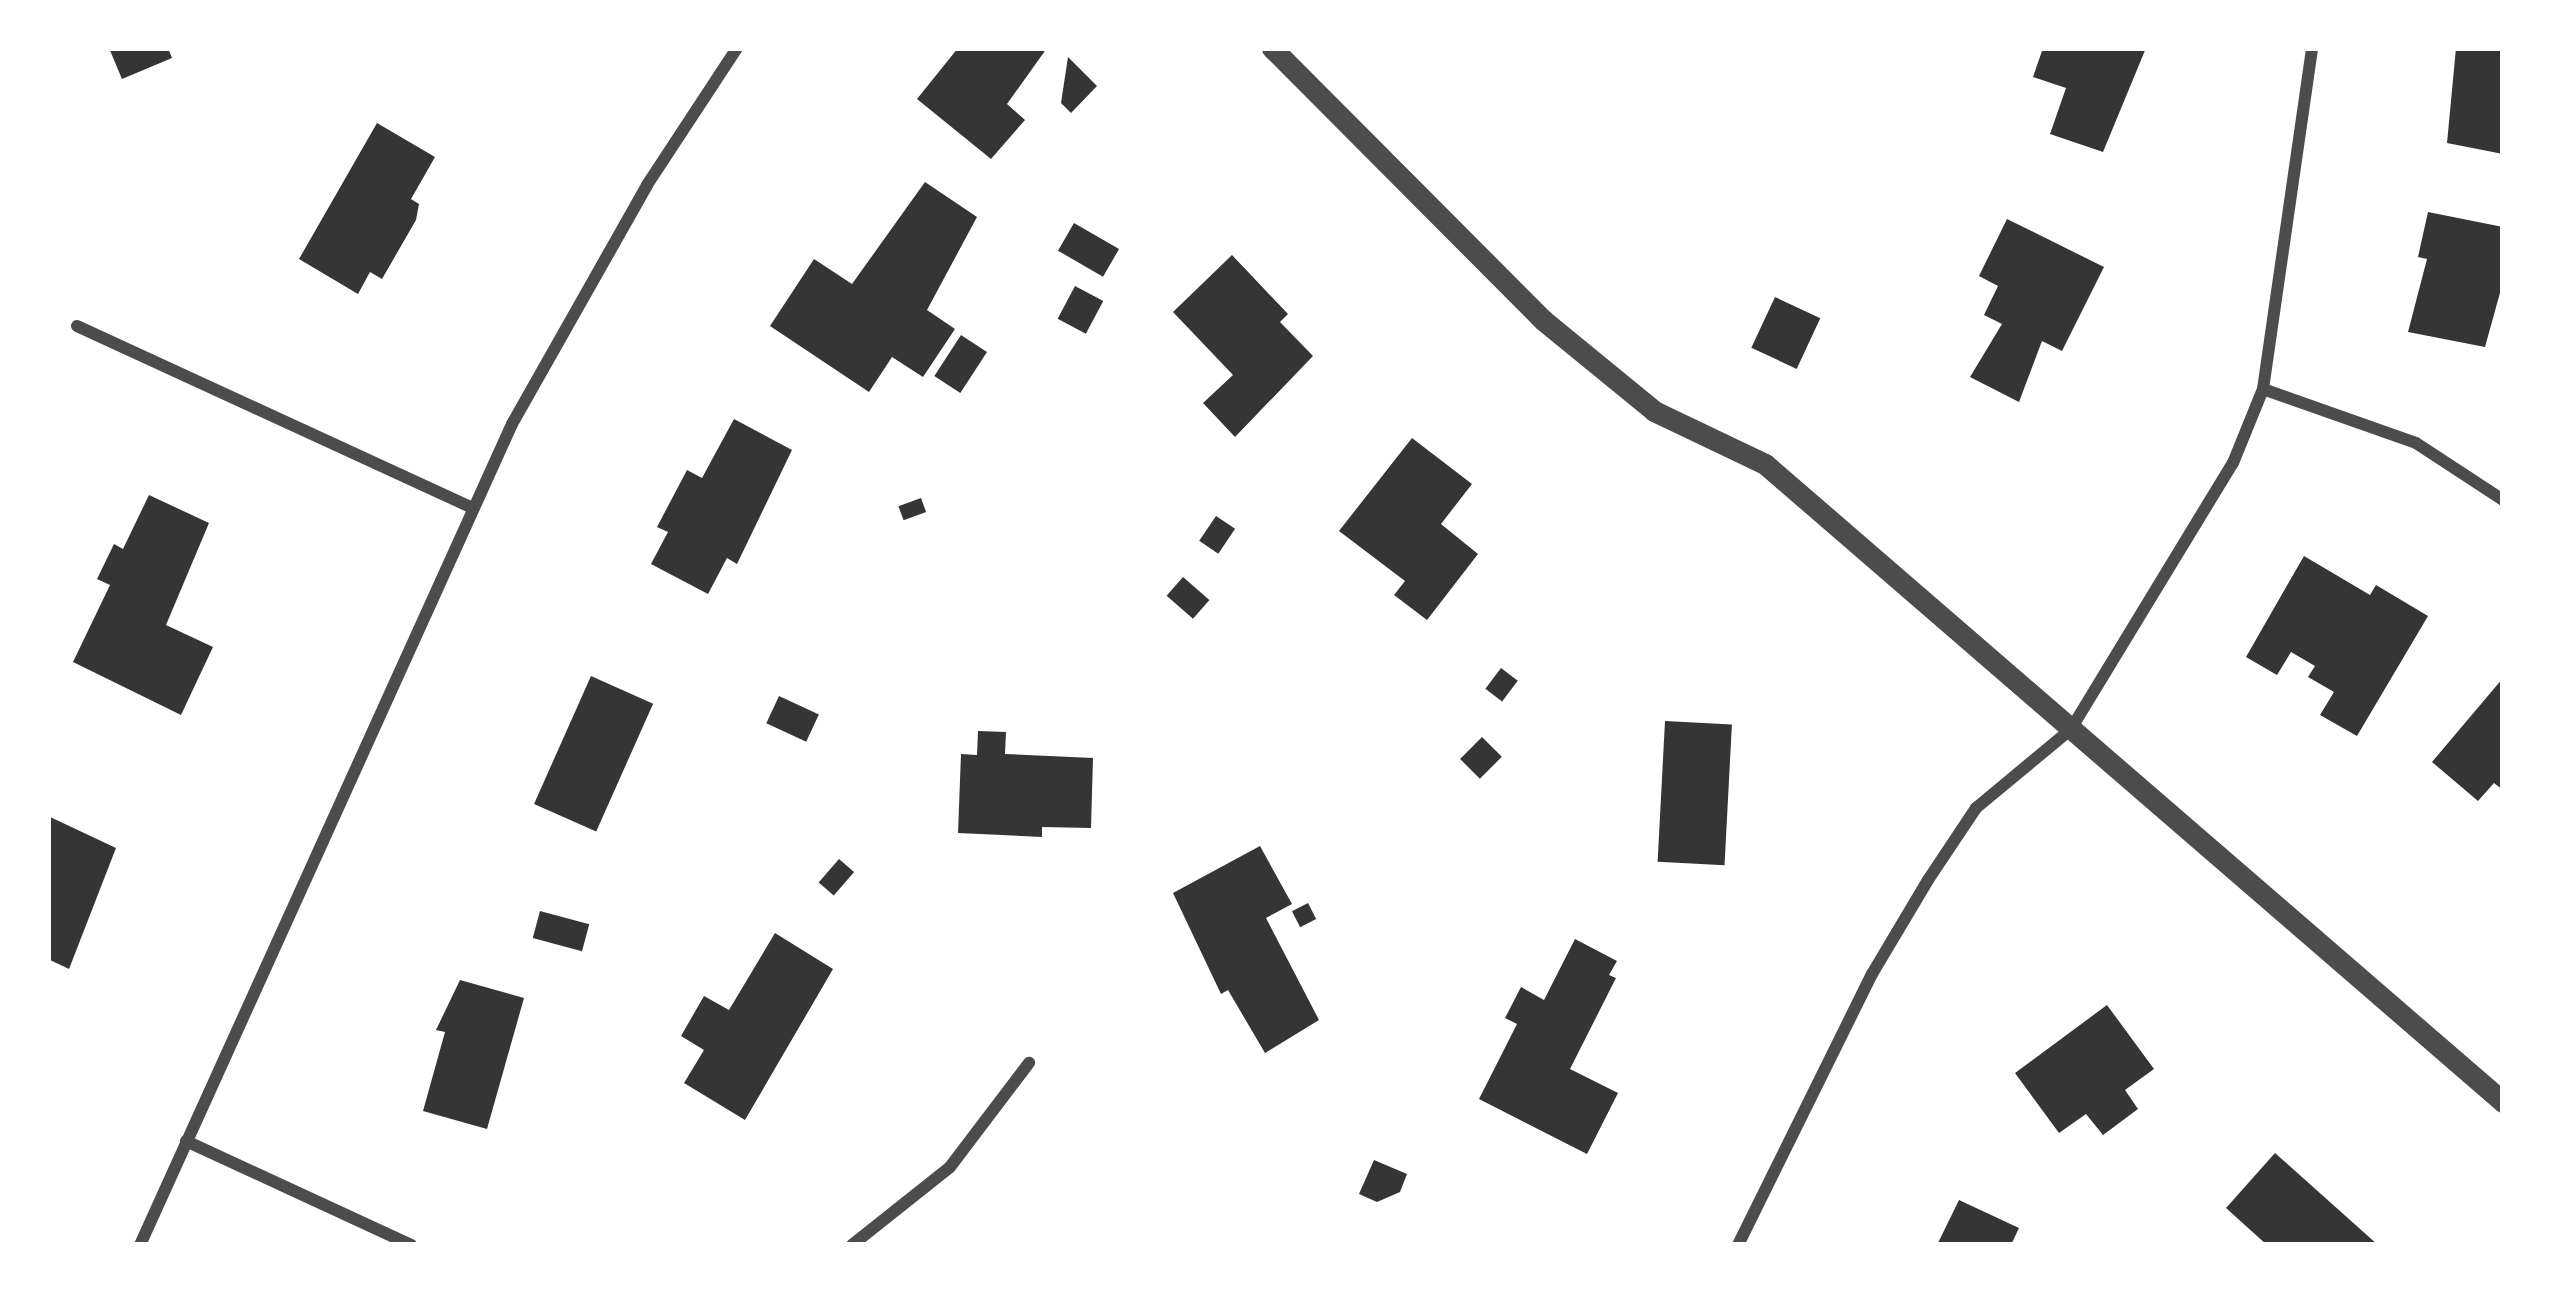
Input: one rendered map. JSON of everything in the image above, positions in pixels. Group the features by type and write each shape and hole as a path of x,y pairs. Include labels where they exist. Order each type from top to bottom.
{"street":[{"path":"140,1245 473,508 635,205 737,48"},
{"path":"1272,48 1543,320 1654,411 1765,464 2503,1102"},
{"path":"1738,1245 1872,974 1928,880 1976,808 2071,729 2233,464 2264,388 2312,48"},
{"path":"77,326 473,508"},
{"path":"2264,388 2416,443 2503,500"},
{"path":"852,1245 950,1167 1029,1063"},
{"path":"186,1141 411,1245"}],"building":[{"path":"109,48 168,48 172,58 122,79"},
{"path":"958,48 1047,48 1007,104 1025,120 991,159 917,99"},
{"path":"2043,48 2146,48 2103,152 2050,134 2066,88 2033,77"},
{"path":"2456,48 2503,51 2503,154 2447,143"},
{"path":"1068,57 1097,86 1071,113 1061,103"},
{"path":"377,123 435,157 411,199 419,204 416,220 382,279 370,272 358,294 299,259"},
{"path":"925,182 977,217 927,310 955,329 923,377 892,357 869,392 770,326 814,259 852,284"},
{"path":"2428,212 2503,227 2503,282 2485,347 2408,332 2427,259 2418,257"},
{"path":"2007,219 2104,267 2062,351 2042,341 2019,402 1970,377 2002,324 1984,315 1998,286 1979,276"},
{"path":"1074,223 1119,249 1103,277 1058,251"},
{"path":"1232,255 1288,314 1280,322 1313,356 1235,437 1203,403 1233,375 1173,312"},
{"path":"1075,286 1103,301 1086,334 1058,319"},
{"path":"1775,297 1820,318 1797,369 1751,348"},
{"path":"961,335 987,352 960,393 934,376"},
{"path":"734,419 792,450 737,564 727,558 708,594 651,564 668,532 657,527 687,470 702,478"},
{"path":"1412,438 1472,484 1441,524 1478,554 1427,620 1394,595 1405,581 1339,531"},
{"path":"149,495 209,523 166,625 213,647 181,715 73,662 110,585 97,579 114,544 123,549"},
{"path":"921,498 926,512 904,520 898,506"},
{"path":"1216,516 1235,529 1218,554 1199,541"},
{"path":"2304,556 2370,595 2376,585 2428,616 2357,736 2320,715 2334,692 2308,677 2315,666 2291,652 2277,675 2246,657"},
{"path":"1183,577 1209,600 1193,619 1167,596"},
{"path":"1501,668 1518,681 1502,701 1485,689"},
{"path":"591,676 653,704 596,832 534,804"},
{"path":"2503,678 2503,790 2494,783 2478,801 2432,762"},
{"path":"779,696 819,715 806,742 766,723"},
{"path":"1665,721 1732,725 1725,865 1658,862"},
{"path":"978,731 1006,732 1005,754 1093,758 1091,828 1042,827 1042,837 958,833 961,754 977,755"},
{"path":"1482,737 1502,757 1480,779 1460,759"},
{"path":"48,816 116,848 69,969 48,959"},
{"path":"1260,846 1292,904 1266,918 1319,1020 1265,1053 1228,990 1221,994 1173,893"},
{"path":"839,859 854,872 834,896 819,882"},
{"path":"1308,903 1316,919 1300,927 1292,911"},
{"path":"540,911 589,924 582,951 533,938"},
{"path":"775,933 833,969 745,1120 684,1083 704,1050 681,1036 704,996 729,1010"},
{"path":"1575,939 1617,961 1609,975 1616,978 1570,1069 1618,1093 1587,1154 1479,1099 1517,1024 1505,1018 1521,987 1544,1000"},
{"path":"460,980 524,998 487,1129 423,1111 445,1032 436,1030"},
{"path":"2107,1005 2154,1069 2125,1090 2138,1109 2103,1135 2086,1114 2059,1133 2015,1073"},
{"path":"2275,1153 2378,1245 2267,1245 2226,1208"},
{"path":"1374,1160 1407,1174 1400,1192 1377,1202 1359,1194"},
{"path":"1959,1200 2019,1228 2011,1245 1937,1245"}]}
